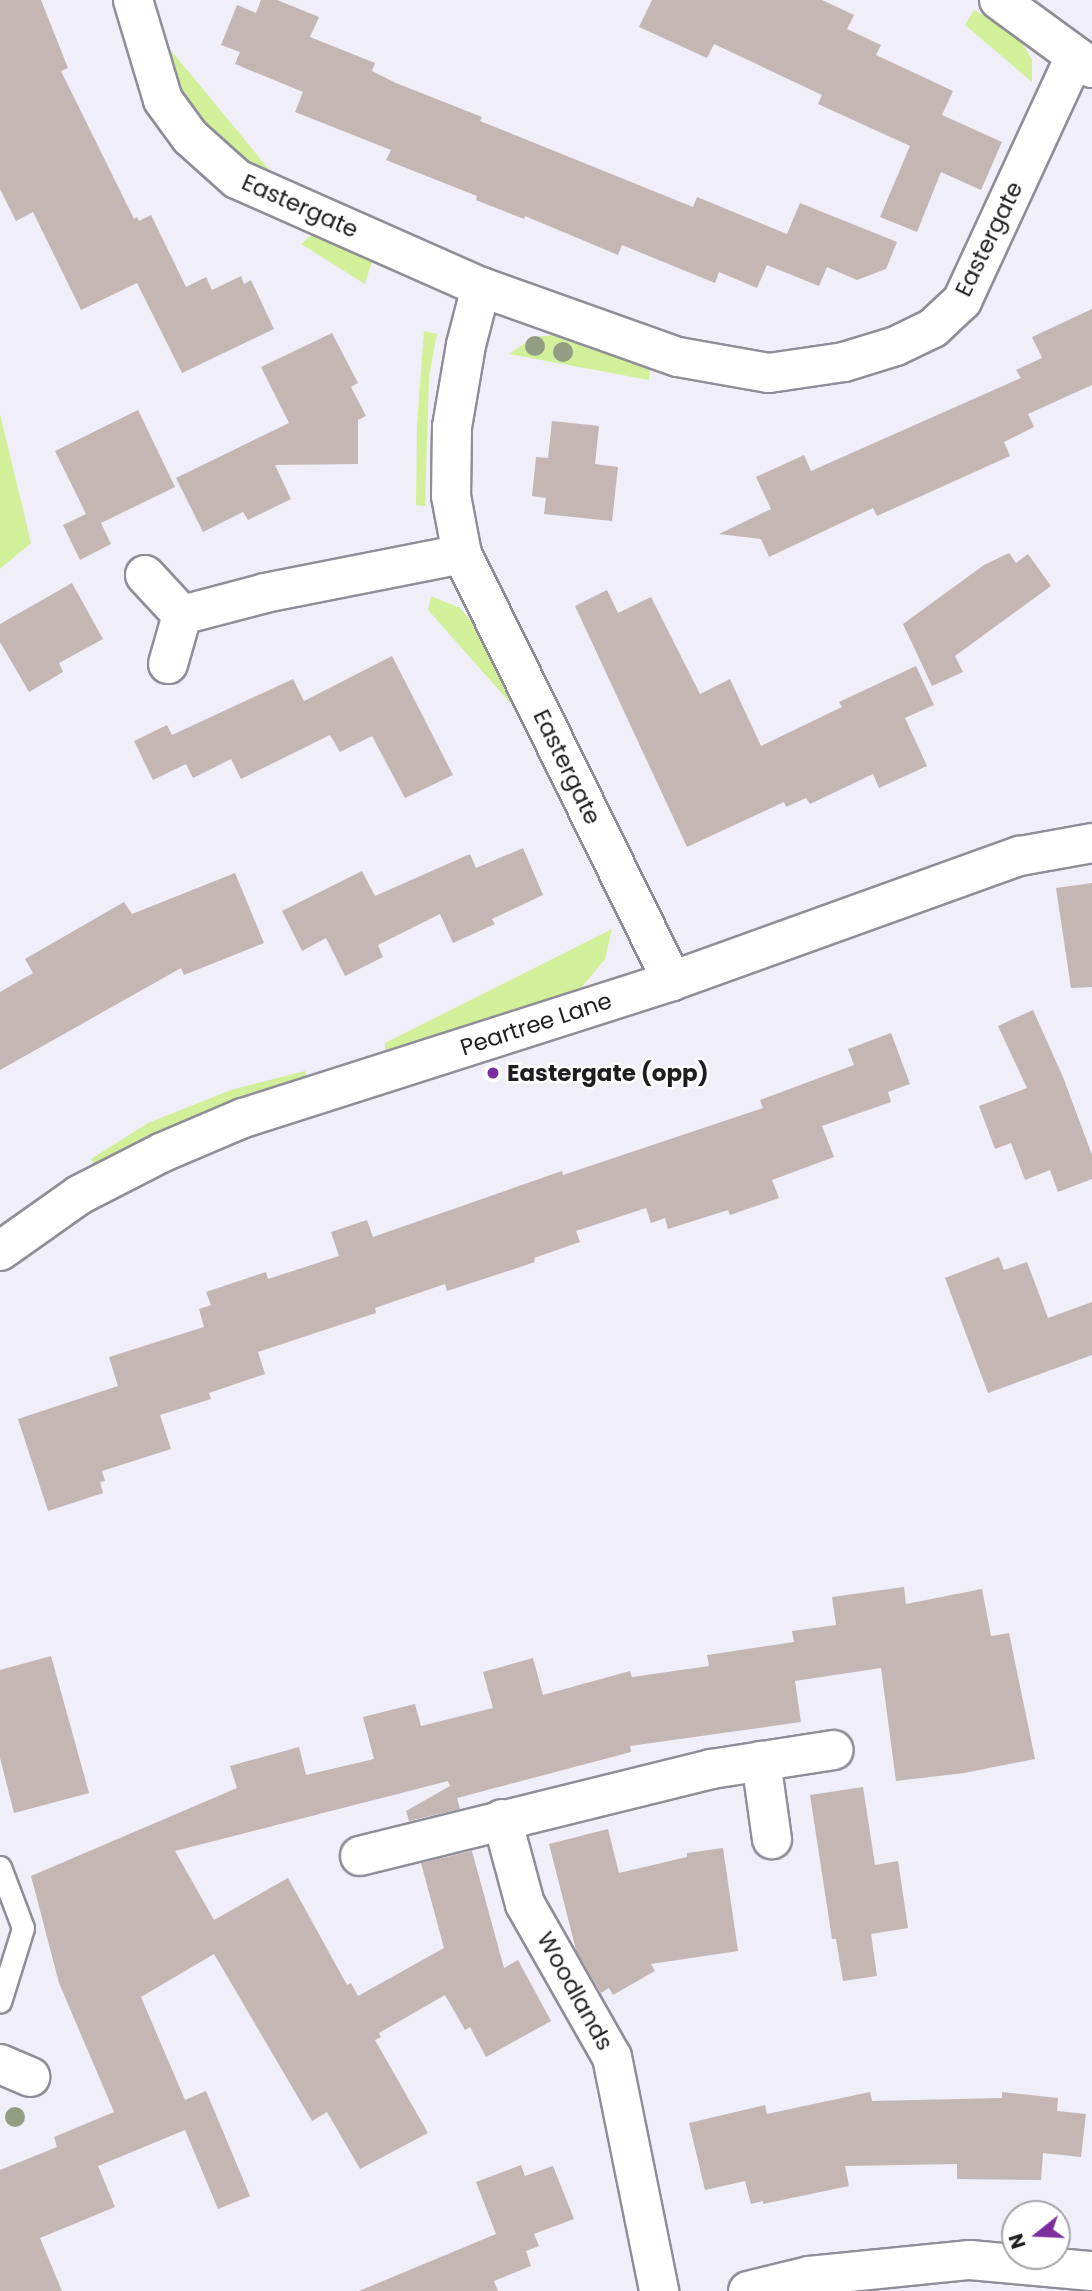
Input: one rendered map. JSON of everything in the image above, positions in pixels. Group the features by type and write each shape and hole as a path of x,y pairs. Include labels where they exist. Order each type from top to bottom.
{"street":[{"name":"Eastergate","path":"133,0 163,100 190,137 237,179 481,287 678,357 769,373 844,362 896,346 933,328 962,301 1084,62 999,0"},
{"name":"Eastergate","path":"481,287 466,345 453,427 451,496 462,554 672,981"},
{"path":"182,615 265,593 462,554"},
{"path":"145,575 182,615"},
{"path":"168,664 182,615"},
{"name":"Peartree Lane","path":"0,1251 79,1195 163,1152 243,1118 672,981 868,913 982,868 1020,856 1092,842"},
{"path":"360,1856 711,1769 834,1750"},
{"path":"761,1761 772,1839"},
{"name":"Woodlands","path":"502,1819 526,1904 612,2057 659,2291"},
{"path":"748,2291 810,2276 970,2260 1092,2271"}],"lane":[{"path":"0,1867 23,1928 0,2002"}],"green space":[{"path":"974,10 1017,34 1032,60 1032,82 965,25"},
{"path":"164,42 272,173 238,160 202,126 180,92"},
{"path":"315,232 373,258 365,284 301,244"},
{"path":"424,331 437,334 429,376 425,506 416,505 417,425"},
{"path":"554,335 650,369 649,380 509,354 534,337"},
{"path":"0,414 31,543 0,569"},
{"path":"431,596 460,608 480,632 514,707 428,610"},
{"path":"612,929 605,959 581,988 385,1052 385,1043"},
{"path":"305,1071 307,1078 155,1135 94,1165 91,1159 148,1123 231,1090"}],"building":[{"path":"0,0 41,0 68,68 61,71 134,219 137,217 139,221 151,215 186,287 206,277 212,290 241,276 244,284 251,280 274,329 182,373 137,283 81,310 33,212 16,221 0,189"},
{"path":"261,0 277,0 319,17 310,37 375,63 372,71 396,83 482,117 480,121 693,207 697,197 787,234 800,203 897,242 886,269 857,280 827,267 819,286 767,265 757,288 719,272 715,283 622,245 618,255 525,216 524,219 476,200 477,196 386,160 391,150 295,112 303,92 235,64 240,52 221,45 237,5 256,13"},
{"path":"652,0 822,0 854,15 847,29 881,45 876,55 953,91 942,115 1002,142 981,190 941,172 917,232 880,217 910,146 818,104 822,95 714,44 707,58 639,27"},
{"path":"1092,309 1092,385 1028,414 1034,427 1004,442 1010,456 877,516 873,508 769,557 761,539 719,534 771,509 756,477 804,455 811,471 1021,378 1016,370 1042,358 1032,337"},
{"path":"332,333 358,383 351,387 366,416 358,420 358,464 275,465 291,499 248,520 243,512 203,532 176,478 289,423 261,367"},
{"path":"138,410 175,487 101,523 111,544 80,560 63,525 86,514 55,451"},
{"path":"552,421 599,426 595,464 618,467 612,521 544,514 546,498 532,496 536,457 548,458"},
{"path":"1009,553 1016,563 1028,554 1051,586 955,656 963,672 932,686 903,624 984,565"},
{"path":"72,583 103,639 59,663 63,672 29,692 0,642 0,624"},
{"path":"607,590 618,613 651,597 700,694 730,679 761,746 842,707 839,702 916,666 934,705 905,718 927,766 879,788 873,774 810,804 806,798 786,807 784,802 687,847 575,606"},
{"path":"392,656 453,775 405,798 372,736 340,752 330,735 241,779 231,759 193,778 186,764 153,780 134,741 167,725 172,735 293,679 304,701"},
{"path":"523,848 543,895 492,919 495,924 453,943 440,914 378,945 383,957 345,976 326,938 302,951 282,911 362,871 375,896 470,854 476,868"},
{"path":"235,873 264,943 184,975 181,968 0,1070 0,992 33,973 25,959 124,902 132,914"},
{"path":"1092,883 1092,987 1071,988 1056,888"},
{"path":"1033,1010 1063,1077 1092,1155 1092,1179 1058,1192 1050,1170 1025,1180 1011,1143 995,1149 979,1106 1027,1088 998,1026"},
{"path":"891,1033 910,1084 888,1092 891,1102 822,1126 834,1157 772,1180 779,1198 730,1215 728,1210 668,1229 665,1218 651,1223 646,1208 576,1231 580,1242 534,1258 535,1262 447,1291 445,1284 375,1308 376,1313 258,1352 265,1374 209,1393 211,1399 160,1415 171,1449 102,1471 105,1481 100,1482 103,1493 48,1511 18,1419 118,1386 109,1357 204,1327 199,1309 211,1305 206,1292 266,1272 268,1279 339,1256 331,1232 367,1220 373,1237 562,1171 563,1175 763,1108 760,1100 854,1065 848,1049"},
{"path":"999,1257 1004,1270 1027,1262 1048,1318 1092,1302 1092,1355 988,1393 945,1278"},
{"path":"904,1587 906,1604 982,1589 991,1636 1009,1633 1035,1759 964,1773 896,1781 881,1668 795,1681 801,1722 630,1746 631,1752 457,1798 460,1809 409,1821 406,1811 450,1786 448,1781 175,1851 214,1920 288,1878 347,1985 351,1983 358,1996 444,1948 421,1863 472,1851 504,1968 518,1960 551,2021 486,2057 470,2027 465,2030 445,1995 379,2033 381,2037 375,2040 428,2133 360,2169 327,2112 312,2121 214,1954 141,1997 185,2100 206,2091 250,2196 218,2209 185,2130 98,2166 115,2207 40,2238 62,2291 0,2291 0,2170 57,2147 54,2137 114,2112 59,1983 31,1876 237,1788 230,1766 299,1747 306,1775 374,1759 363,1717 415,1704 421,1726 493,1708 483,1672 533,1658 543,1695 630,1671 632,1677 709,1666 707,1655 794,1642 792,1631 836,1625 832,1597"},
{"path":"51,1656 89,1793 14,1813 0,1758 0,1670"},
{"path":"863,1787 875,1865 898,1861 908,1928 871,1934 877,1976 843,1981 836,1939 832,1939 810,1795"},
{"path":"608,1829 619,1873 687,1857 687,1853 723,1848 738,1951 651,1964 655,1971 613,1995 609,1988 601,1993 576,1950 549,1844"},
{"path":"870,2092 872,2101 1002,2098 1002,2092 1058,2098 1057,2111 1086,2114 1081,2157 1043,2153 1041,2180 957,2179 957,2164 845,2166 849,2186 763,2204 763,2201 751,2204 745,2181 705,2190 689,2123 765,2105 767,2114"},
{"path":"521,2165 525,2176 553,2166 574,2219 534,2234 539,2246 526,2251 531,2266 494,2281 498,2291 359,2291 496,2234 476,2182"}],"place":[{"name":"Eastergate (opp)","path":"493,1073"}]}
